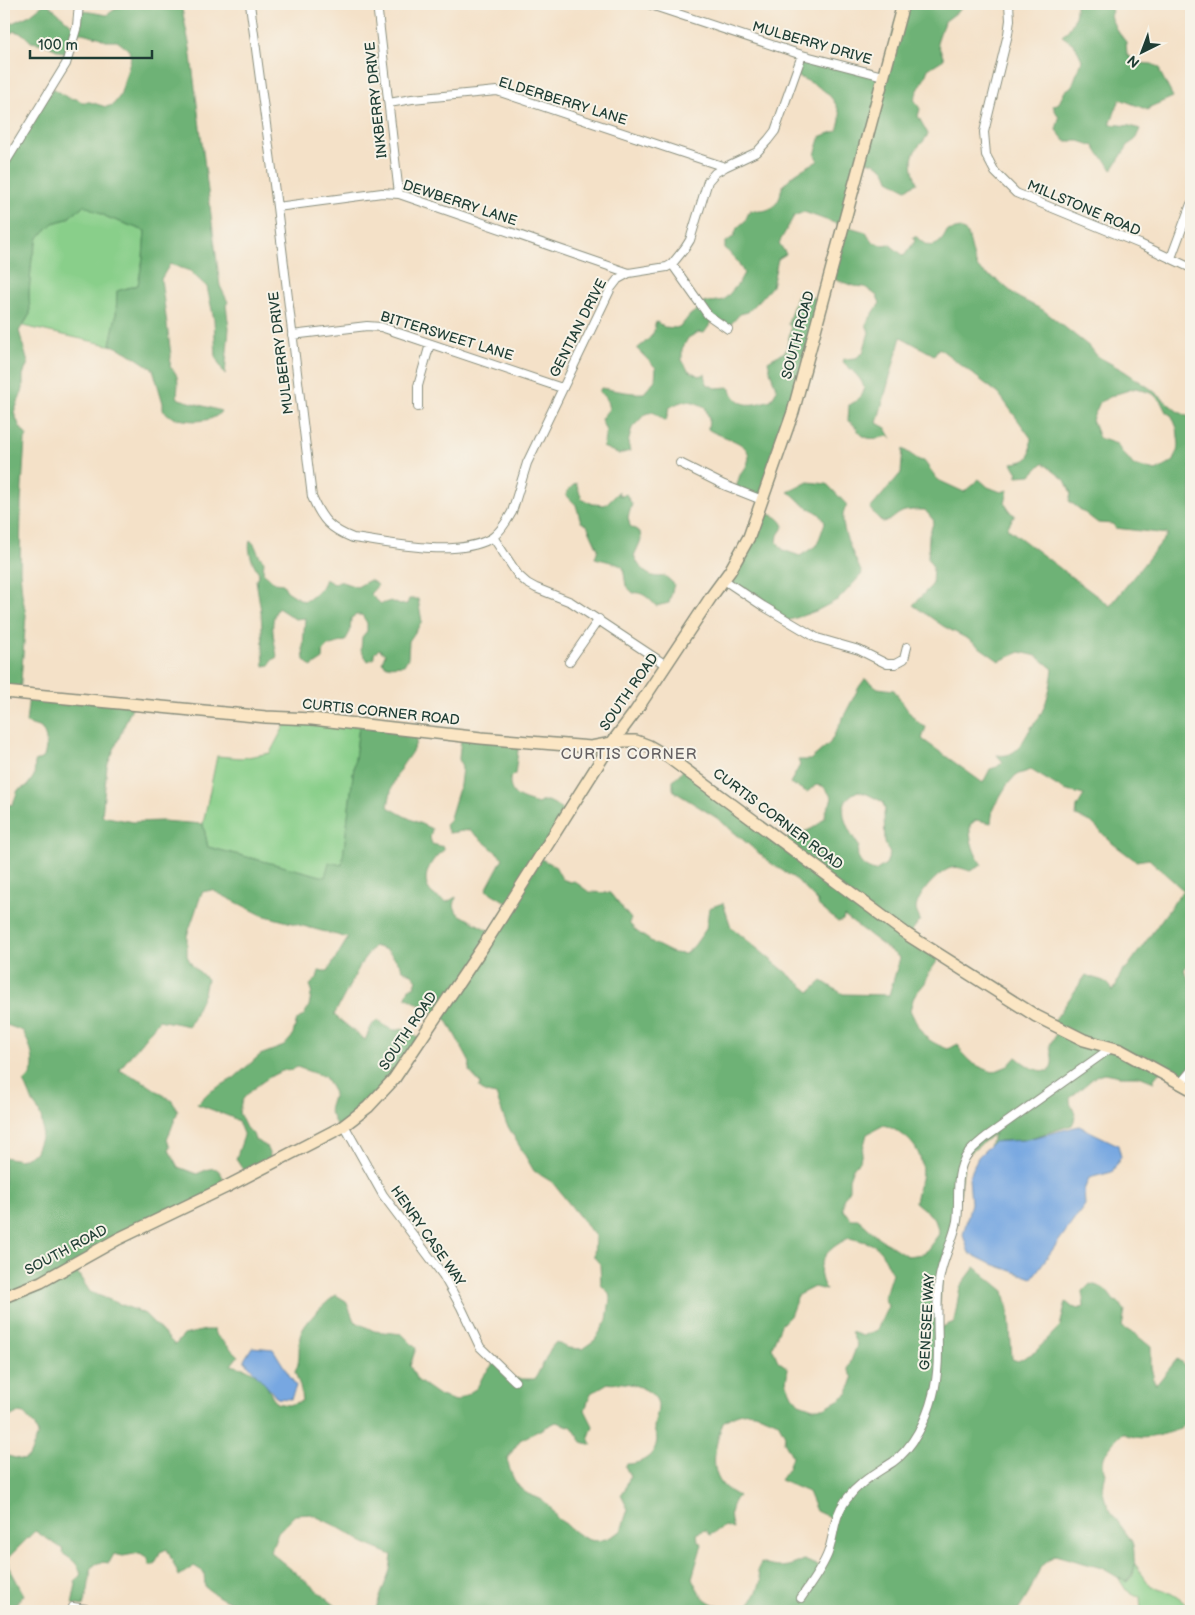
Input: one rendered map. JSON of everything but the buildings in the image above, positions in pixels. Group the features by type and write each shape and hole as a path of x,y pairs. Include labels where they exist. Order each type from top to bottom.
{"street":[{"path":"4,165 66,64 77,26 79,4"},
{"name":"MULBERRY DRIVE","path":"250,4 312,497 318,512 327,524 353,538 447,550 478,543 492,537"},
{"name":"INKBERRY DRIVE","path":"377,4 399,194"},
{"name":"MULBERRY DRIVE","path":"648,4 802,55 883,76"},
{"name":"SOUTH ROAD","path":"4,1296 41,1282 118,1239 224,1188 344,1125 368,1107 394,1079 484,944 611,744 724,580 749,537 793,412 903,4"},
{"name":"MILLSTONE ROAD","path":"1009,4 1010,20 1008,34 984,132 986,155 992,167 1016,193 1191,268"},
{"path":"629,273 667,267 672,264 685,248 690,240 708,181 715,173 725,167 757,152 775,131 802,55"},
{"name":"ELDERBERRY LANE","path":"389,103 497,91 725,167"},
{"name":"DEWBERRY LANE","path":"277,207 382,193 399,194 629,273"},
{"path":"1171,258 1191,204"},
{"path":"672,264 708,315 728,329"},
{"name":"GENTIAN DRIVE","path":"492,537 508,520 512,512 526,463 611,288 618,279 629,273"},
{"name":"BITTERSWEET LANE","path":"292,335 367,326 381,327 562,388"},
{"path":"418,406 418,386 430,344"},
{"path":"680,462 724,485 762,500"},
{"path":"492,537 518,575 527,583 571,602 666,665"},
{"path":"724,580 811,635 859,650 887,664 895,664 904,659 907,647"},
{"path":"569,662 599,619"},
{"name":"CURTIS CORNER ROAD","path":"4,692 266,717 312,719 480,738 591,747 623,741 636,741 663,754 908,934 1036,1016 1066,1032 1120,1050 1186,1086"},
{"name":"GENESEE WAY","path":"801,1598 824,1564 830,1548 833,1526 841,1508 860,1484 869,1476 894,1462 907,1449 933,1397 939,1358 937,1298 939,1281 957,1221 961,1168 965,1158 986,1136 1112,1048"},
{"path":"1186,1086 1191,1071"},
{"name":"HENRY CASE WAY","path":"344,1125 383,1195 443,1276 462,1307 480,1347 515,1381"},
{"path":"73,1607 99,1611"}],"green space":[{"path":"44,4 48,4 75,28 78,10 107,15 122,4 187,4 182,9 190,48 220,286 228,302 226,305 229,328 225,375 216,358 214,319 207,287 190,271 170,264 161,279 171,355 170,367 177,376 177,396 179,399 221,411 212,418 199,421 178,419 171,416 163,410 163,403 153,369 127,352 110,344 116,316 117,291 138,285 145,231 109,218 84,205 67,219 53,223 38,238 32,257 29,293 30,314 19,331 28,363 23,375 23,389 14,413 20,427 27,436 25,440 21,502 20,571 26,615 20,694 4,693 4,164 53,88 68,98 77,99 82,102 90,102 106,107 113,105 120,96 131,58 129,50 117,41 106,41 78,32 67,55 44,44 31,42 23,34 14,31 4,38 4,19 12,23 30,15"},
{"path":"901,4 961,4 960,10 944,22 937,42 944,59 928,69 914,99 920,109 918,116 928,134 915,151 912,160 917,183 906,189 889,180 882,167 860,159 840,225 804,212 794,216 779,243 786,254 778,259 772,286 748,312 740,314 728,327 714,319 704,333 699,332 688,338 682,349 682,360 688,370 699,376 705,374 707,384 715,388 729,387 737,399 746,404 757,404 771,400 777,390 768,361 786,351 791,328 788,323 796,297 801,294 821,300 762,498 735,490 740,475 748,462 749,455 746,449 735,441 708,429 709,419 705,407 695,403 687,401 669,408 666,421 653,412 645,414 632,428 628,443 630,451 619,454 603,447 606,431 601,419 609,409 606,397 599,392 601,388 644,393 655,380 656,368 637,349 652,335 655,323 657,322 664,327 676,328 681,326 690,315 704,305 703,303 724,300 738,284 744,273 738,262 725,248 725,243 734,236 737,228 745,221 750,210 765,210 775,205 787,181 799,171 818,161 815,155 821,136 837,131 840,115 833,100 823,90 797,76 801,59 881,77"},
{"path":"1076,4 1108,4 1112,11 1110,16 1116,29 1126,42 1127,55 1138,63 1152,64 1160,68 1160,72 1173,97 1150,107 1148,110 1120,99 1110,124 1140,129 1135,140 1129,144 1112,170 1094,146 1079,141 1065,141 1056,130 1059,118 1053,106 1059,103 1065,91 1072,86 1082,60 1075,45 1062,36 1073,22"},
{"path":"84,205 109,218 145,231 138,285 117,291 116,316 110,344 113,346 23,326 30,314 29,293 32,257 38,238 53,223 67,219"},
{"path":"846,226 866,232 875,243 889,244 904,256 915,241 913,237 917,237 926,244 934,245 941,241 947,231 960,228 968,234 974,259 978,268 984,273 997,280 1019,298 1043,310 1091,348 1097,356 1124,371 1151,389 1177,411 1191,418 1191,959 1184,970 1191,983 1191,1066 1181,1078 1162,1069 1154,1079 1154,1082 1139,1076 1120,1076 1104,1073 1097,1075 1070,1098 1075,1113 1072,1125 1024,1140 999,1141 989,1146 995,1133 965,1157 956,1222 944,1258 937,1329 954,1322 960,1287 975,1267 1004,1291 1009,1313 1012,1359 1018,1361 1035,1352 1060,1326 1066,1302 1072,1307 1079,1309 1084,1306 1083,1291 1090,1284 1104,1289 1114,1301 1119,1302 1125,1311 1122,1327 1135,1334 1151,1347 1151,1367 1155,1384 1157,1384 1177,1359 1186,1367 1191,1377 1192,1405 1184,1425 1180,1429 1145,1438 1123,1433 1110,1446 1104,1456 1103,1468 1105,1474 1103,1489 1106,1503 1133,1546 1135,1565 1130,1577 1126,1582 1102,1568 1055,1555 1041,1566 1029,1593 1018,1611 733,1611 744,1608 755,1596 761,1580 757,1571 761,1563 782,1567 804,1560 821,1567 824,1562 833,1519 816,1511 808,1492 780,1480 788,1469 792,1456 784,1441 785,1435 778,1422 757,1414 744,1413 723,1422 715,1453 715,1470 718,1477 725,1488 738,1496 733,1503 731,1511 733,1529 725,1526 710,1535 706,1530 697,1533 698,1541 702,1544 692,1578 699,1592 706,1600 730,1611 375,1611 390,1570 392,1555 370,1546 311,1514 295,1515 278,1532 270,1552 342,1611 239,1611 241,1609 239,1604 217,1596 205,1587 204,1572 194,1566 179,1576 167,1549 160,1552 155,1564 149,1565 148,1558 140,1553 123,1556 114,1554 109,1563 97,1563 91,1569 88,1590 83,1606 72,1604 75,1581 81,1576 78,1568 74,1562 62,1553 63,1549 35,1531 9,1557 8,1565 24,1595 9,1611 4,1611 4,1455 23,1460 29,1457 38,1435 35,1426 24,1414 17,1413 4,1420 4,1157 20,1160 35,1153 41,1137 42,1127 40,1116 24,1082 32,1071 31,1050 23,1031 4,1024 4,806 13,804 18,790 27,786 34,776 35,762 44,757 46,745 46,738 41,728 26,723 29,696 133,705 107,766 102,816 133,822 162,821 203,824 208,847 325,877 329,862 342,865 359,726 418,734 412,750 394,781 388,807 432,829 430,838 432,844 444,847 444,850 430,865 426,877 426,883 433,894 447,902 456,897 454,906 457,913 491,932 508,903 486,890 503,858 470,830 449,833 445,825 449,821 460,785 462,768 459,759 461,737 519,742 515,774 510,779 510,785 514,794 522,799 538,804 549,801 566,813 539,858 555,866 562,879 570,882 574,881 589,892 610,893 631,919 629,923 636,931 655,944 673,953 685,954 694,946 706,929 709,908 723,903 731,927 810,992 822,981 843,994 889,995 900,958 844,916 843,920 838,922 818,905 818,902 797,880 772,864 717,818 675,792 673,781 684,769 783,842 790,837 812,829 825,817 832,797 823,786 816,785 807,792 790,783 800,765 798,760 810,760 830,743 865,679 878,688 894,690 913,717 926,727 922,739 983,783 990,769 997,767 1003,762 997,755 1008,754 1020,746 1044,708 1053,669 1037,656 1020,652 999,661 968,639 943,626 913,605 932,585 933,567 928,559 929,535 934,521 925,510 909,510 886,522 882,522 870,509 901,473 903,449 919,460 924,461 938,480 964,492 979,479 988,487 1001,492 1008,490 1005,504 1011,513 1015,515 1007,528 1110,606 1168,534 1115,528 1114,524 1098,523 1069,501 1071,493 1065,480 1043,463 1031,475 1016,476 1018,473 1012,463 1024,461 1029,457 1031,438 999,394 939,348 934,355 901,337 877,423 886,428 892,439 889,436 869,438 862,435 848,421 849,405 858,400 864,389 859,378 843,362 844,359 856,358 863,353 869,332 866,324 880,303 877,296 865,287 854,286 828,277","holes":["1136,388 1153,394 1161,402 1166,412 1172,416 1177,428 1179,445 1174,461 1156,471 1133,465 1117,444 1099,438 1092,420 1100,402 1116,394","1031,770 1064,790 1084,795 1077,807 1076,816 1091,822 1112,843 1136,861 1149,859 1183,890 1126,969 1123,969 1113,992 1111,987 1105,982 1086,975 1054,1021 1058,1030 1050,1045 1052,1062 1049,1071 1035,1069 1016,1057 1008,1066 993,1072 981,1067 968,1059 958,1044 948,1049 928,1039 920,1030 910,1010 914,996 925,983 929,973 940,957 908,936 920,920 916,910 917,903 929,885 946,870 956,867 970,871 982,865 973,846 970,836 970,825 976,820 991,823 993,808 1007,785 1016,775","858,791 883,802 885,810 885,843 890,854 886,864 875,871 867,868 859,859 859,846 850,832 844,817 845,802","212,890 262,915 348,938 328,971 319,971 317,978 310,985 312,990 309,1006 304,1015 297,1020 292,1037 284,1046 260,1055 234,1078 208,1093 197,1104 238,1121 244,1136 236,1159 247,1176 272,1161 266,1146 255,1140 253,1134 246,1128 239,1113 244,1098 266,1079 297,1067 325,1077 334,1093 329,1110 338,1129 395,1078 420,1039 402,1029 395,1030 389,1028 378,1020 372,1025 365,1040 334,1015 363,960 374,946 387,950 403,970 412,974 417,980 414,987 409,988 406,997 447,1020 470,1063 469,1071 481,1084 479,1088 486,1093 496,1095 506,1123 534,1171 552,1182 595,1236 594,1257 600,1264 601,1285 609,1293 610,1299 607,1320 595,1340 582,1349 568,1348 556,1342 535,1379 513,1379 494,1363 483,1376 477,1388 456,1401 440,1396 417,1380 410,1366 416,1348 402,1334 374,1331 354,1321 346,1301 336,1295 315,1314 302,1332 298,1364 295,1372 300,1386 302,1401 288,1405 276,1403 262,1378 247,1369 231,1365 238,1356 215,1334 214,1330 184,1335 175,1345 145,1314 90,1292 73,1266 227,1186 216,1169 209,1169 197,1174 178,1167 169,1150 170,1146 167,1140 178,1111 172,1101 141,1080 119,1070 159,1020 189,1026 204,993 207,979 192,965 187,956 187,936 202,892","884,1125 901,1133 918,1152 922,1169 915,1202 935,1219 939,1234 924,1254 907,1256 879,1238 858,1219 851,1219 843,1210 843,1200 849,1190 849,1179 853,1168 860,1160 867,1134","849,1238 867,1242 881,1251 892,1273 884,1298 888,1306 877,1330 863,1336 851,1332 857,1345 848,1369 853,1378 848,1393 824,1408 813,1408 799,1403 792,1395 786,1382 788,1368 778,1361 772,1347 781,1325 790,1316 798,1295 814,1287 826,1290 820,1272 821,1265 828,1252","608,1383 626,1383 647,1390 657,1400 658,1405 654,1428 657,1439 654,1450 642,1461 625,1466 630,1476 621,1495 628,1509 621,1531 606,1539 594,1541 576,1533 557,1518 545,1502 523,1491 514,1479 507,1459 520,1440 556,1422 572,1427 582,1442 592,1445 589,1437 593,1426 585,1410 591,1393"]},
{"path":"808,482 827,484 847,505 843,520 844,529 862,574 839,599 816,611 787,621 724,579 761,512 774,516 782,522 784,526 778,535 777,542 783,550 800,556 817,545 825,523 823,518 788,492"},
{"path":"576,483 582,499 593,504 605,505 619,491 618,495 626,494 632,504 628,517 630,526 640,532 641,540 634,556 639,565 650,575 665,576 674,584 669,603 656,606 643,594 633,593 626,586 623,567 595,558 598,549 587,525 581,522 576,505 566,495 568,490"},
{"path":"250,540 264,561 263,572 275,583 283,584 287,591 303,601 317,593 325,579 334,584 339,581 357,587 370,580 378,585 370,594 381,604 391,601 400,605 407,604 409,599 418,599 422,622 409,641 408,658 404,665 387,666 382,662 385,654 379,649 374,654 375,658 368,661 361,650 362,637 367,631 367,623 362,615 356,615 351,618 350,632 345,641 328,646 323,651 323,659 311,667 304,660 305,618 295,619 278,608 273,619 277,657 272,660 270,665 264,666 261,611 256,580 259,573 251,557 249,549"},
{"path":"287,721 359,726 342,866 325,877 208,847 203,824 217,756 242,758 270,753"},
{"path":"1135,1564 1151,1587 1166,1591 1186,1604 1191,1604 1191,1611 1141,1611 1140,1597 1126,1590 1118,1577 1127,1582 1133,1575"}],"water":[{"path":"1079,1126 1118,1145 1121,1157 1112,1172 1089,1178 1084,1190 1085,1205 1032,1278 989,1263 969,1253 963,1235 971,1203 969,1178 978,1157 993,1142 1024,1140"},
{"path":"252,1347 273,1349 296,1386 291,1399 277,1398 244,1360"}],"district":[{"name":"CURTIS CORNER","path":"629,754"}]}
